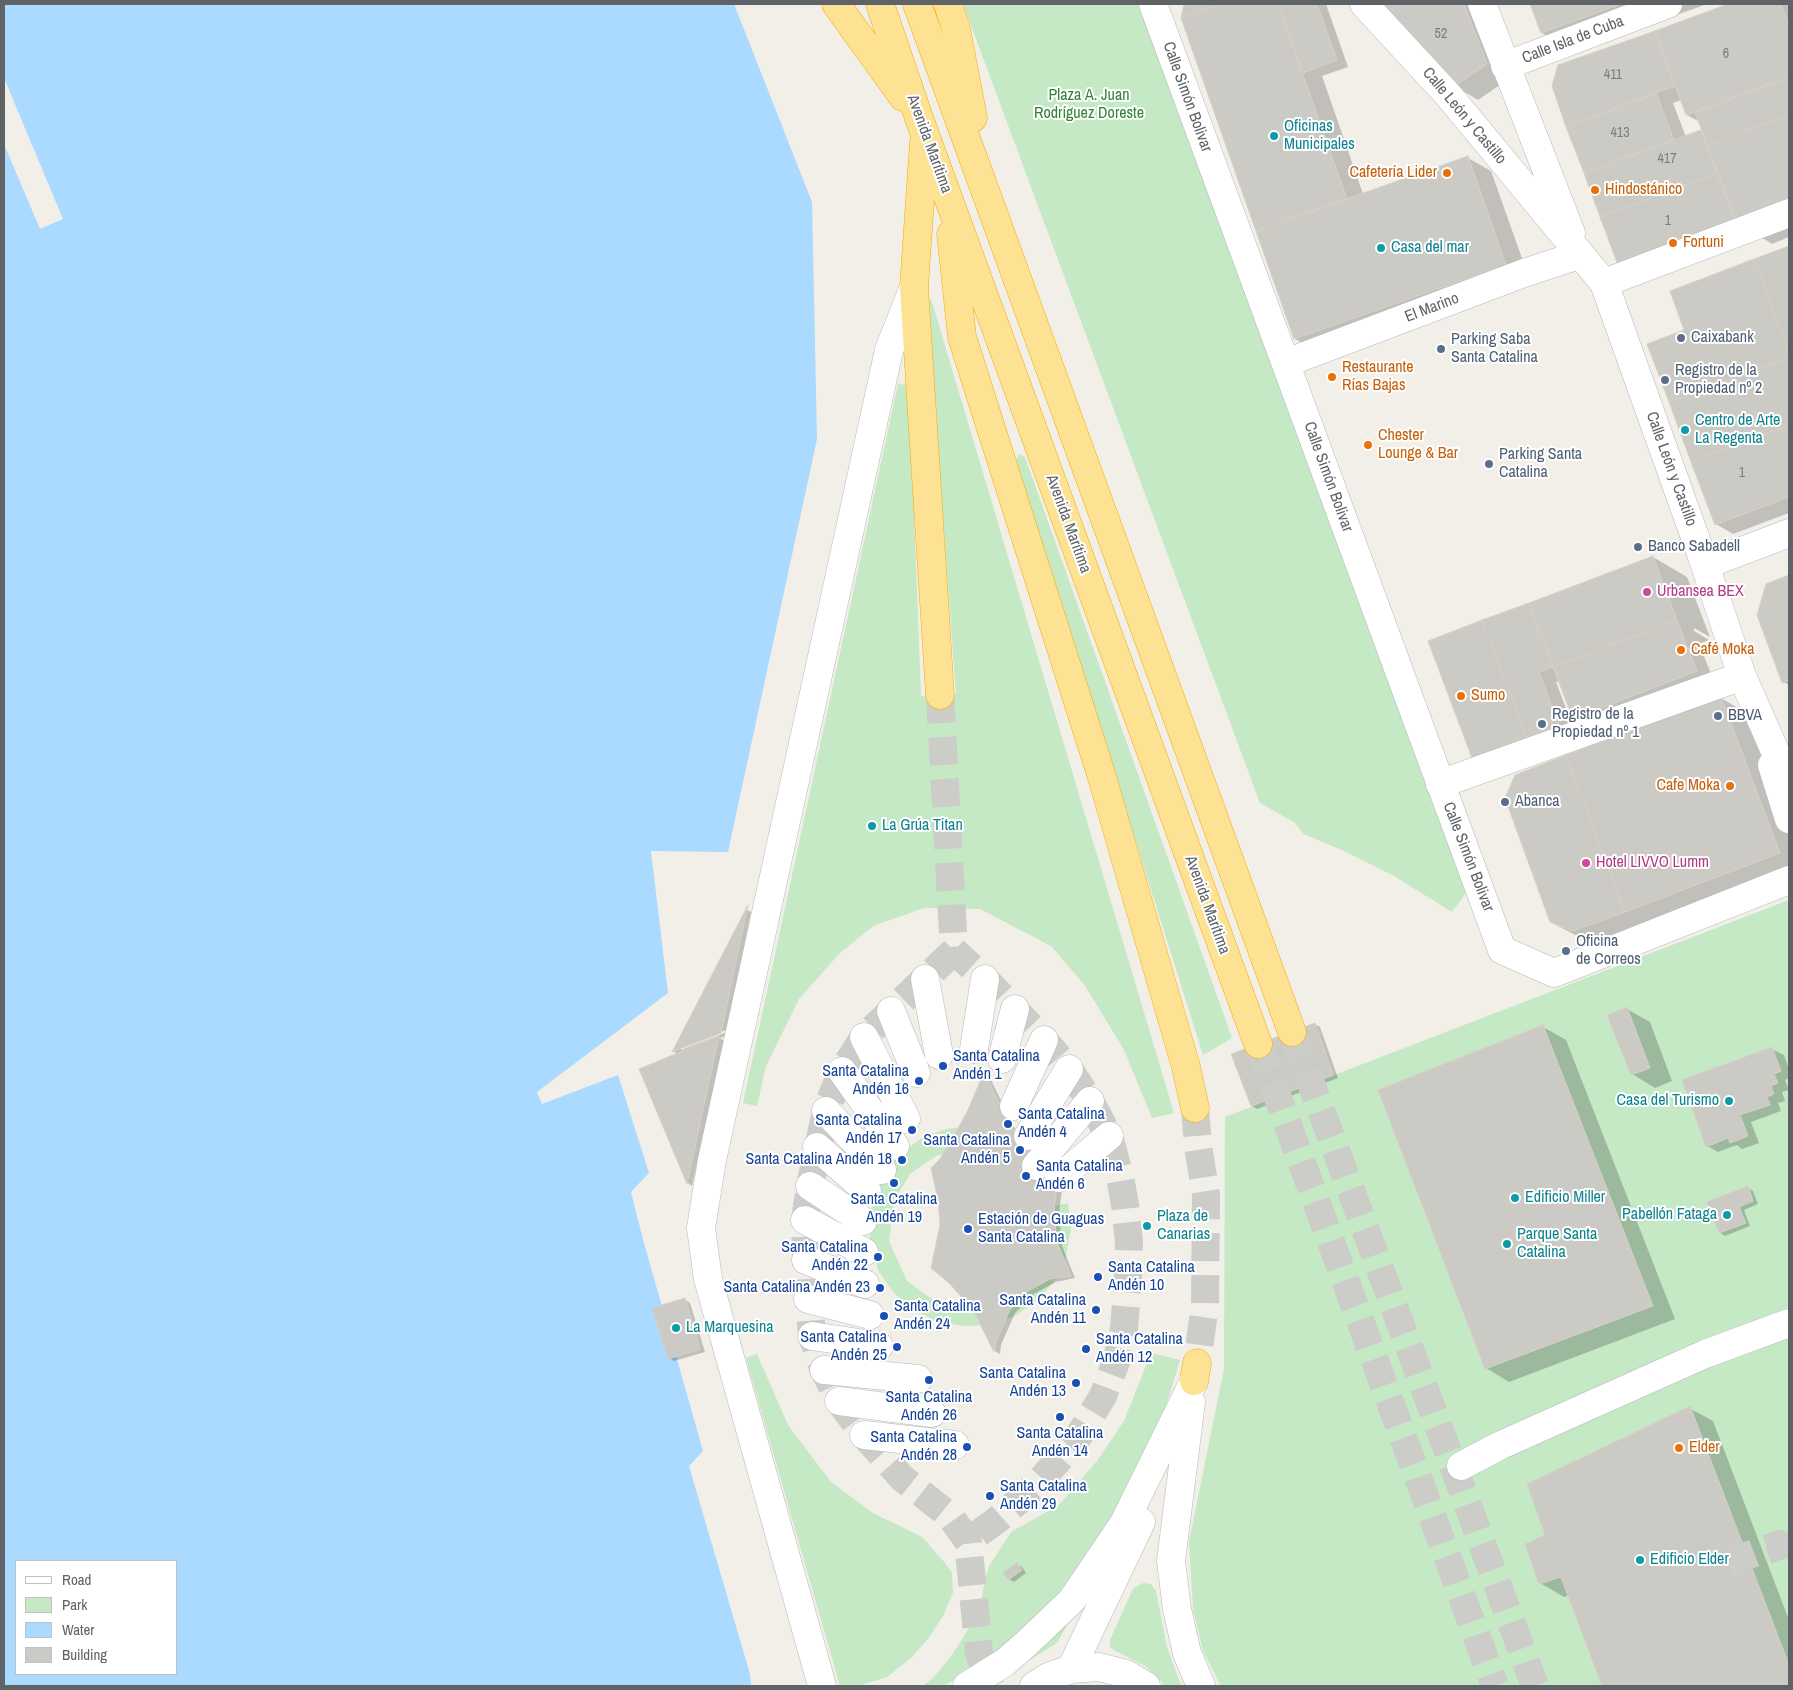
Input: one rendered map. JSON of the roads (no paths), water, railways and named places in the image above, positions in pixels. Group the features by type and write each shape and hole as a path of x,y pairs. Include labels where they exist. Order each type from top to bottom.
{"highway":[{"path":"836,4 922,127 914,287 940,695"},
{"name":"Avenida Marítima","path":"880,4 922,127 1258,1044"},
{"path":"917,4 1292,1032"},
{"path":"948,4 956,28 987,196"},
{"path":"947,193 962,337 1101,774 1186,1067 1195,1108"}],"street":[{"name":"Calle Simón Bolivar","path":"1153,4 1502,950 1554,973 1789,880"},
{"name":"Calle León y Castillo","path":"1364,4 1449,96 1604,283 1705,565 1737,683 1789,819"},
{"name":"Calle León y Castillo","path":"1482,4 1579,255"},
{"name":"Calle Isla de Cuba","path":"1505,66 1668,4"},
{"path":"1604,283 1789,213"},
{"name":"El Marino","path":"1286,363 1524,273 1579,255"},
{"path":"822,1686 708,1279 701,1228 712,1160 888,350 914,287"},
{"path":"1705,565 1789,533"},
{"name":"Calle León y Castillo","path":"1737,683 1789,783"},
{"path":"1440,784 1737,683"},
{"path":"925,978 939,1055"},
{"path":"974,1049 985,979"},
{"path":"1002,1059 1015,1009"},
{"path":"891,1011 916,1073"},
{"path":"864,1037 906,1119"},
{"path":"1014,1106 1044,1040"},
{"path":"1028,1136 1068,1069"},
{"path":"842,1071 895,1146"},
{"path":"1090,1101 1048,1172 1109,1136"},
{"path":"817,1147 874,1180 826,1111"},
{"path":"810,1186 863,1221"},
{"path":"805,1220 864,1252"},
{"path":"806,1260 865,1284"},
{"path":"808,1299 870,1315"},
{"path":"1461,1466 1705,1354 1789,1323"},
{"path":"812,1336 879,1346"},
{"path":"824,1370 918,1379"},
{"path":"1071,1669 1140,1524 1195,1372"},
{"path":"967,1686 1004,1663 1072,1600 1124,1523 1195,1372"},
{"path":"1195,1372 1171,1561 1177,1609 1187,1653 1201,1686"},
{"path":"839,1401 932,1414"},
{"path":"864,1435 955,1445"},
{"path":"1034,1686 1048,1677 1071,1669 1099,1668 1126,1674 1146,1686"}],"water":[{"path":"4,4 734,4 812,202 817,439 728,852 651,851 668,993 537,1092 542,1104 618,1075 649,1173 631,1192 703,1451 689,1466 750,1674 751,1686 4,1686 4,144 40,229 63,219 4,78"}],"tunnel":[{"path":"940,695 954,951 985,979 1044,1040 1069,1069 1090,1101 1109,1136 1120,1177 1129,1242 1124,1329 1117,1359 1103,1396 1075,1442 1035,1486 997,1520 968,1541"},
{"path":"954,951 864,1037 842,1071 826,1111 810,1186 805,1220 806,1260 812,1336 824,1370 839,1401 864,1435 902,1478 950,1516 968,1541 979,1653 990,1686"},
{"path":"1292,1032 1535,1686"},
{"path":"1258,1044 1495,1686"},
{"path":"1195,1108 1198,1146 1206,1195 1205,1305 1197,1363"},
{"path":"1728,1563 1779,1544 1789,1571"}],"place":[{"name":"Oficinas Municipales","path":"1274,136"},
{"name":"Cafetería Lider","path":"1447,173"},
{"name":"Hindostánico","path":"1595,190"},
{"name":"Fortuni","path":"1673,243"},
{"name":"Casa del mar","path":"1381,248"},
{"name":"Caixabank","path":"1681,338"},
{"name":"Parking Saba Santa Catalina","path":"1441,349"},
{"name":"Restaurante Rías Bajas","path":"1332,377"},
{"name":"Registro de la Propiedad nº 2","path":"1665,380"},
{"name":"Centro de Arte La Regenta","path":"1685,430"},
{"name":"Chester Lounge & Bar","path":"1368,445"},
{"name":"Parking Santa Catalina","path":"1489,464"},
{"name":"Banco Sabadell","path":"1638,547"},
{"name":"Urbansea BEX","path":"1647,592"},
{"name":"Café Moka","path":"1681,650"},
{"name":"Sumo","path":"1461,696"},
{"name":"BBVA","path":"1718,716"},
{"name":"Registro de la Propiedad nº 1","path":"1542,724"},
{"name":"Cafe Moka","path":"1730,786"},
{"name":"Abanca","path":"1505,802"},
{"name":"La Grúa Titan","path":"872,826"},
{"name":"Hotel LIVVO Lumm","path":"1586,863"},
{"name":"Oficina de Correos","path":"1566,951"},
{"name":"Santa Catalina Andén 1","path":"943,1066"},
{"name":"Santa Catalina Andén 16","path":"919,1081"},
{"name":"Casa del Turismo","path":"1729,1101"},
{"name":"Santa Catalina Andén 4","path":"1008,1124"},
{"name":"Santa Catalina Andén 17","path":"912,1130"},
{"name":"Santa Catalina Andén 5","path":"1020,1150"},
{"name":"Santa Catalina Andén 18","path":"902,1160"},
{"name":"Santa Catalina Andén 6","path":"1026,1176"},
{"name":"Santa Catalina Andén 19","path":"894,1183"},
{"name":"Edificio Miller","path":"1515,1198"},
{"name":"Pabellón Fataga","path":"1727,1215"},
{"name":"Plaza de Canarias","path":"1147,1226"},
{"name":"Estación de Guaguas Santa Catalina","path":"968,1229"},
{"name":"Parque Santa Catalina","path":"1507,1244"},
{"name":"Santa Catalina Andén 22","path":"878,1257"},
{"name":"Santa Catalina Andén 10","path":"1098,1277"},
{"name":"Santa Catalina Andén 23","path":"880,1288"},
{"name":"Santa Catalina Andén 11","path":"1096,1310"},
{"name":"Santa Catalina Andén 24","path":"884,1316"},
{"name":"La Marquesina","path":"676,1328"},
{"name":"Santa Catalina Andén 25","path":"897,1347"},
{"name":"Santa Catalina Andén 12","path":"1086,1349"},
{"name":"Santa Catalina Andén 26","path":"929,1380"},
{"name":"Santa Catalina Andén 13","path":"1076,1383"},
{"name":"Santa Catalina Andén 14","path":"1060,1417"},
{"name":"Santa Catalina Andén 28","path":"967,1447"},
{"name":"Elder","path":"1679,1448"},
{"name":"Santa Catalina Andén 29","path":"990,1496"},
{"name":"Edificio Elder","path":"1640,1560"}],"park label":[{"name":"Plaza A. Juan Rodríguez Doreste","path":"1089,105"}]}
